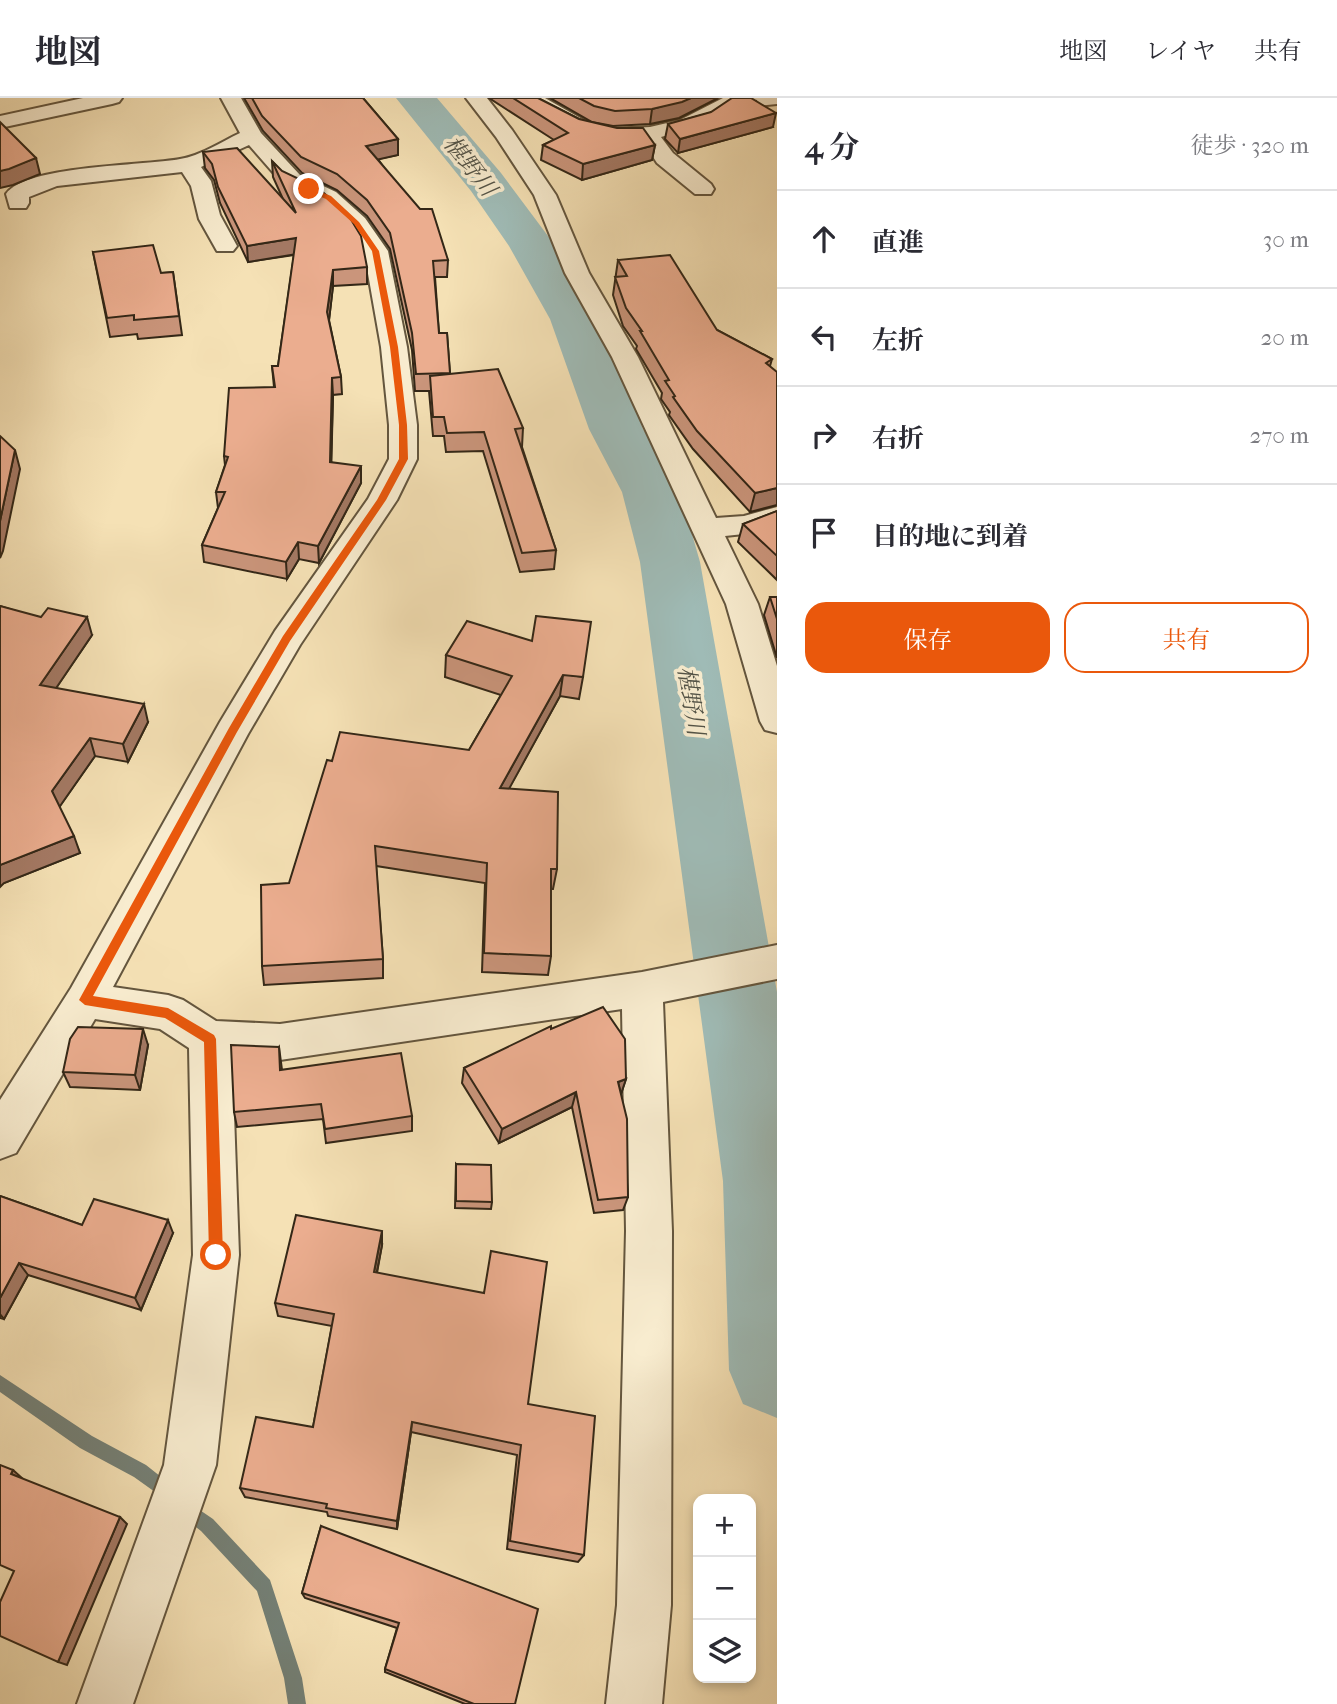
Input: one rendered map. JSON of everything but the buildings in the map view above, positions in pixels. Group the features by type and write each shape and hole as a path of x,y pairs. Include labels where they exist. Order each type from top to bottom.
{"street":[{"path":"0,122 112,98"},
{"path":"0,1139 85,1000 253,696 287,639 382,500 403,459 403,425 394,347 376,251 357,223 328,197 292,180 252,136 231,98"},
{"path":"476,98 505,134 545,195 577,274 625,357 742,604 777,721"},
{"path":"531,98 592,132 610,137 648,133 693,123 717,111 715,101 777,98"},
{"path":"648,133 665,158 703,189"},
{"path":"18,203 18,194 36,184 57,179 187,165 252,136"},
{"path":"187,165 198,176 205,191 207,211 226,246"},
{"path":"706,528 744,525 777,516"},
{"path":"742,604 777,601"},
{"path":"85,1000 168,1013 210,1039 280,1042 650,988 777,962"},
{"path":"634,1704 644,1605 650,988"},
{"path":"105,1704 190,1465 216,1255 210,1039"}],"waterway":[{"name":"椹野川","path":"416,98 486,182 532,246 575,319 616,429 651,492 670,562 767,1181 777,1370"},
{"path":"0,1383 86,1442 140,1471 169,1494"},
{"path":"185,1508 207,1525 264,1586 293,1678 297,1704"}],"route":[{"path":"216,1255 210,1039 168,1013 85,1000 232,731 287,639 382,500 403,459 403,425 394,347 376,251 357,223 328,197 309,189"}]}
